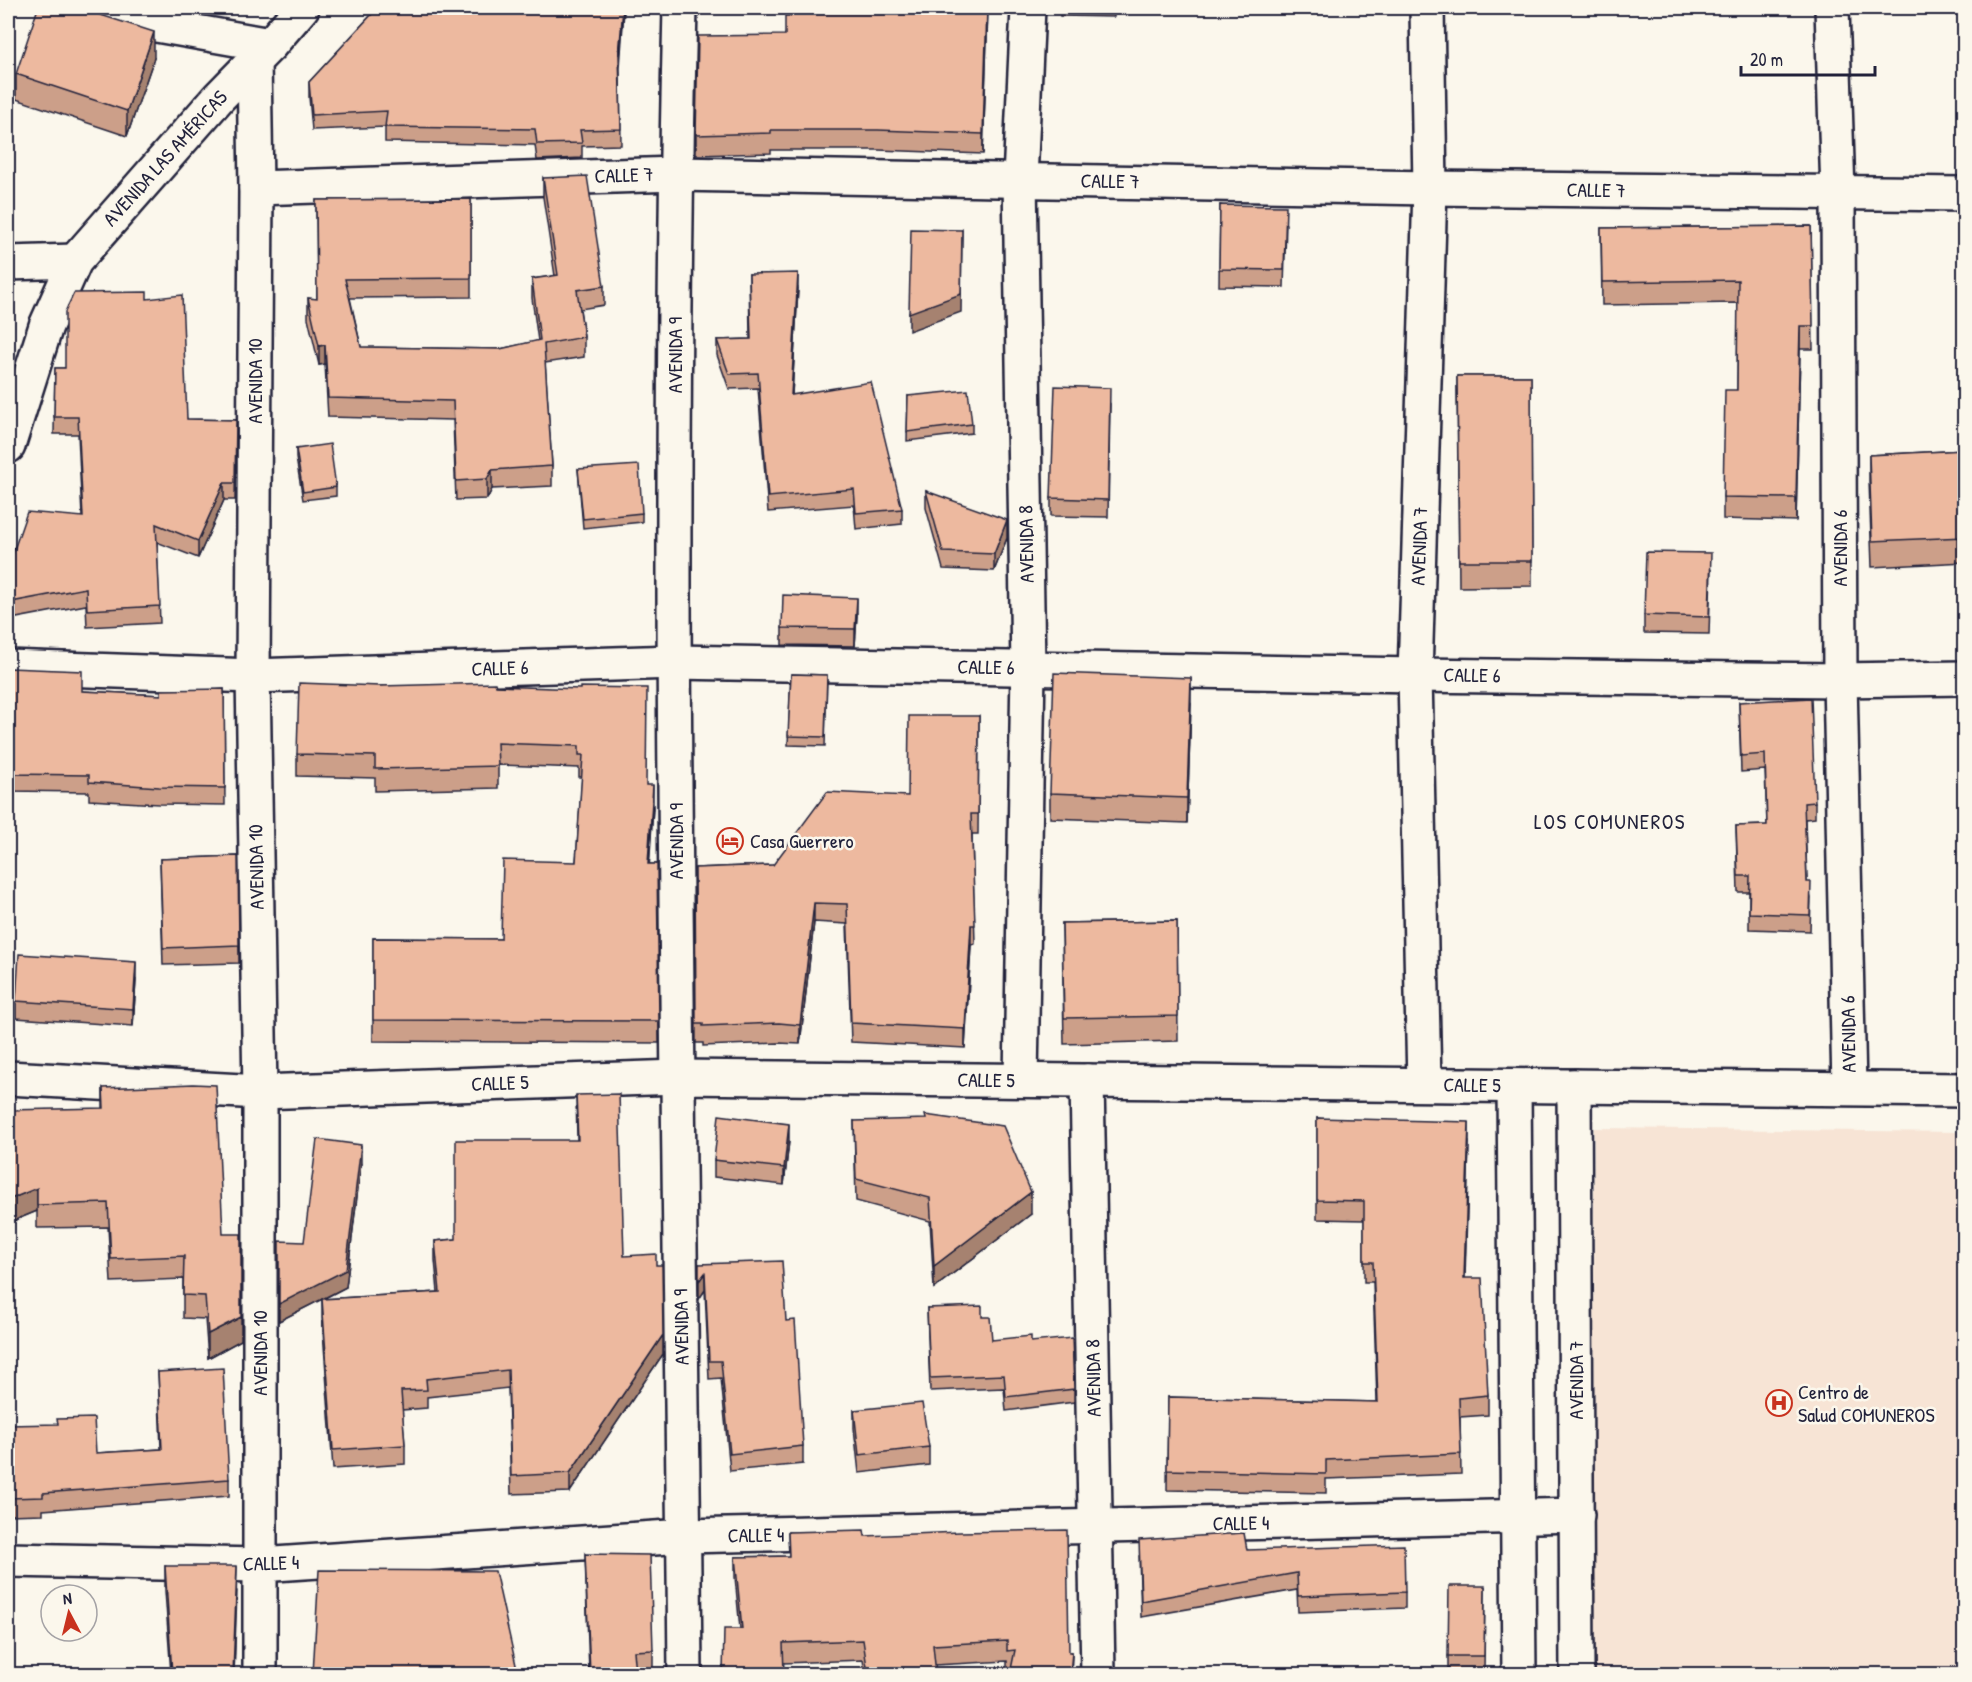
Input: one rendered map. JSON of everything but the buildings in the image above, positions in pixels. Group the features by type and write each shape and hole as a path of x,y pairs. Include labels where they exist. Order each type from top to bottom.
{"street":[{"path":"60,8 262,53"},
{"name":"AVENIDA LAS AMÉRICAS","path":"8,446 46,326 75,261 219,97 302,8"},
{"name":"AVENIDA 9","path":"680,8 676,174 674,662 685,1674"},
{"name":"AVENIDA 8","path":"1021,1080 1028,668 1020,179 1028,8"},
{"name":"AVENIDA 7","path":"1424,1084 1415,675 1430,188 1427,8"},
{"name":"AVENIDA 6","path":"1832,8 1838,193 1840,680 1849,1088"},
{"name":"AVENIDA 10","path":"260,1674 260,1092 253,676 256,188 262,53"},
{"name":"CALLE 7","path":"256,188 676,174 1430,188 1965,194"},
{"path":"8,262 75,261"},
{"name":"CALLE 6","path":"8,667 253,676 674,662 1415,675 1840,680 1965,678"},
{"name":"CALLE 5","path":"8,1078 260,1092 678,1077 1965,1090"},
{"name":"AVENIDA 8","path":"1087,1081 1098,1674"},
{"path":"1514,1086 1519,1674"},
{"name":"AVENIDA 7","path":"1574,1086 1577,1674"},
{"name":"CALLE 4","path":"8,1560 260,1565 684,1536 1576,1515"}],"shaded area":[{"name":"Centro de Salud COMUNEROS","path":"1594,1128 1964,1132 1964,1674 1595,1674"}],"place":[{"name":"Casa Guerrero","path":"730,841"},
{"name":"Centro de Salud COMUNEROS","path":"1779,1403"}],"district":[{"name":"LOS COMUNEROS","path":"1610,822"}]}
